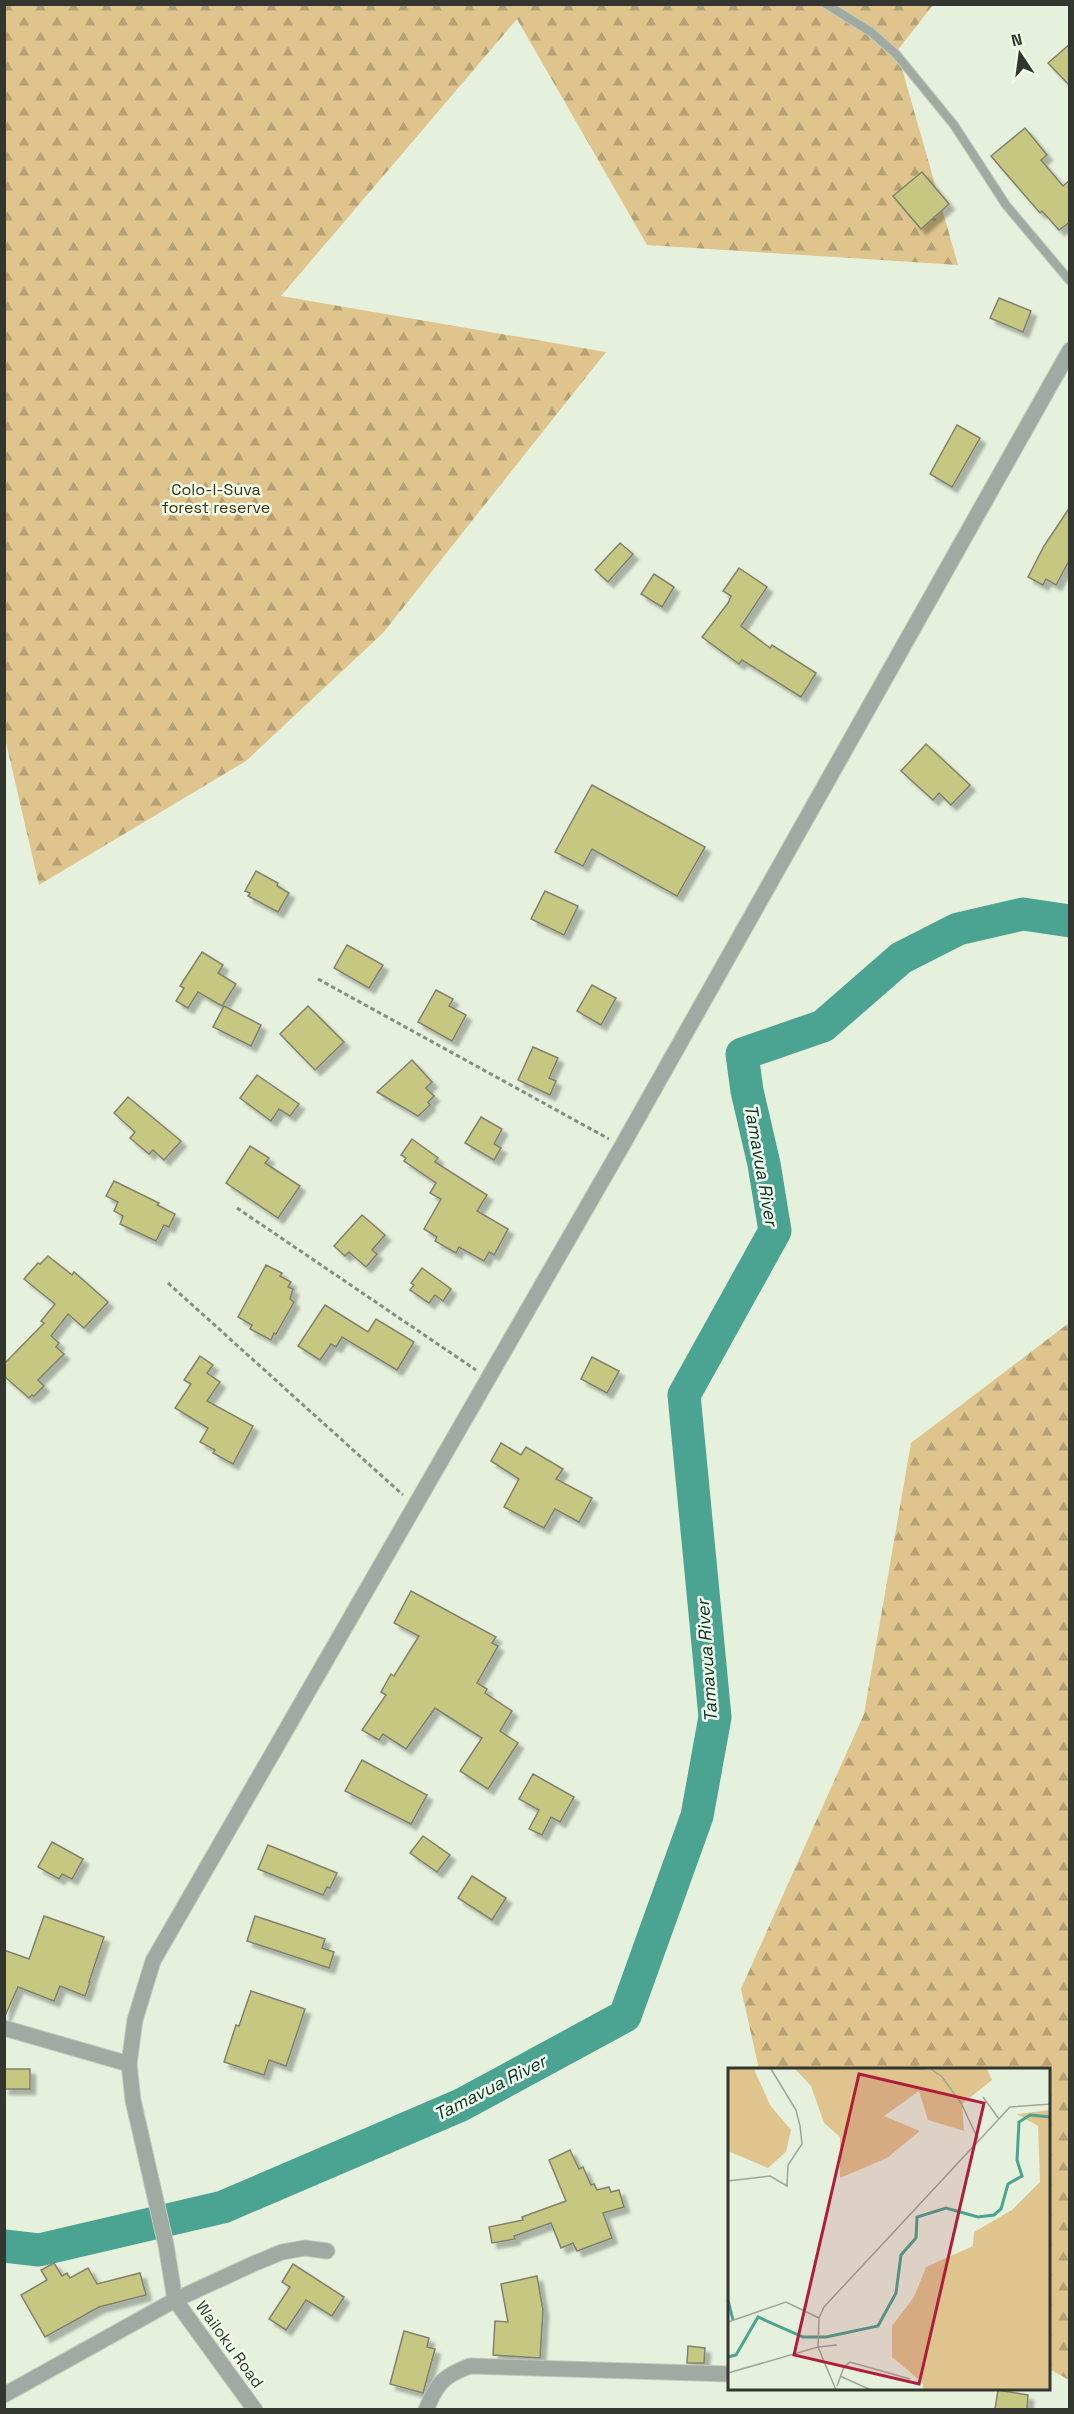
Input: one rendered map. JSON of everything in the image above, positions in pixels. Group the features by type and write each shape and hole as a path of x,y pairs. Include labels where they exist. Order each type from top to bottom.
{"street":[{"path":"175,2300 166,2245 133,2100 129,2064 135,2020 153,1961 622,1146 1070,350"},
{"path":"4,2028 129,2064"},
{"path":"4,2396 175,2300 282,2252 305,2248 327,2251"},
{"name":"Wailoku Road","path":"175,2300 255,2409"},
{"path":"426,2409 434,2389 449,2374 470,2366 728,2374"}],"lane":[{"path":"826,4 872,32 896,54 954,125 1006,206 1070,281"}],"path":[{"path":"318,979 622,1146"},
{"path":"237,1208 487,1377"},
{"path":"168,1283 415,1506"}],"green space":[{"name":"Colo-I-Suva forest reserve","path":"4,5 933,5 897,51 958,265 647,245 517,19 281,296 606,352 383,633 246,761 39,885 4,734"},
{"path":"1069,1323 1069,2380 1050,2370 1050,2068 759,2068 741,1989 864,1714 911,1443"}],"building":[{"path":"1070,44 1070,86 1048,63"},
{"path":"1025,128 1047,155 1041,160 1063,186 1070,180 1070,222 1059,230 1042,211 1040,213 991,156"},
{"path":"922,172 949,204 921,229 893,196"},
{"path":"999,298 1031,311 1023,332 990,318"},
{"path":"957,425 980,438 952,487 930,474"},
{"path":"1070,507 1070,559 1056,585 1046,579 1043,585 1028,577 1044,546"},
{"path":"620,543 633,554 608,582 595,570"},
{"path":"739,568 767,587 741,626 770,648 772,645 816,673 801,697 742,660 739,664 702,637 728,603 731,596 723,591"},
{"path":"654,574 674,587 662,607 641,594"},
{"path":"926,744 970,785 951,805 939,793 933,800 901,771"},
{"path":"592,785 705,847 677,896 592,849 583,866 555,852"},
{"path":"256,871 278,883 277,886 289,893 278,912 248,896 250,893 245,891"},
{"path":"545,891 578,906 564,935 531,919"},
{"path":"347,945 383,965 369,988 334,968"},
{"path":"202,952 223,965 218,973 236,984 222,1006 198,992 188,1008 176,1001 184,988 180,986"},
{"path":"592,985 616,998 601,1025 577,1011"},
{"path":"436,990 453,999 449,1006 466,1015 452,1041 418,1022"},
{"path":"224,1006 261,1025 251,1046 213,1027"},
{"path":"308,1006 344,1042 315,1070 280,1034"},
{"path":"533,1047 558,1058 549,1078 556,1081 550,1095 518,1080"},
{"path":"412,1060 432,1082 426,1088 434,1096 428,1102 430,1105 418,1116 377,1092"},
{"path":"257,1075 299,1104 290,1116 279,1109 271,1121 240,1098"},
{"path":"128,1097 181,1141 164,1160 153,1150 149,1154 130,1138 135,1132 114,1113"},
{"path":"481,1117 502,1129 494,1144 501,1148 494,1160 465,1143"},
{"path":"412,1139 438,1158 435,1162 487,1195 477,1211 508,1229 494,1255 489,1252 484,1261 459,1247 456,1253 435,1241 437,1237 424,1229 441,1199 430,1193 436,1183 404,1161 406,1158 401,1155"},
{"path":"250,1146 269,1158 265,1163 300,1186 278,1218 226,1183"},
{"path":"114,1181 159,1203 157,1205 175,1214 169,1227 164,1225 156,1241 120,1224 123,1216 114,1211 118,1202 106,1196"},
{"path":"362,1215 385,1235 372,1250 377,1254 366,1267 349,1252 345,1256 334,1246"},
{"path":"48,1256 72,1275 74,1272 108,1302 84,1328 68,1314 51,1336 59,1343 56,1347 64,1354 38,1380 44,1386 29,1398 4,1376 4,1364 44,1323 41,1321 55,1304 24,1279 38,1263 40,1264"},
{"path":"266,1265 282,1273 280,1276 291,1282 288,1287 293,1289 290,1299 294,1302 271,1340 250,1329 252,1325 238,1317"},
{"path":"422,1268 451,1289 443,1301 435,1295 429,1303 410,1290 414,1285 411,1283"},
{"path":"325,1305 368,1332 376,1319 414,1342 397,1370 342,1337 336,1347 331,1344 320,1360 298,1346"},
{"path":"200,1356 213,1365 207,1373 220,1382 207,1401 253,1426 233,1464 213,1453 215,1450 200,1442 208,1428 175,1408 191,1384 184,1380"},
{"path":"592,1357 619,1371 607,1393 581,1379"},
{"path":"501,1443 521,1455 526,1447 563,1469 556,1479 592,1498 579,1522 555,1509 544,1528 504,1507 519,1479 491,1461"},
{"path":"411,1591 496,1637 492,1643 498,1646 477,1683 487,1689 485,1693 512,1711 500,1731 518,1743 488,1789 460,1771 482,1738 435,1708 406,1749 383,1734 379,1740 362,1730 386,1695 381,1692 391,1674 394,1676 419,1636 394,1623"},
{"path":"362,1760 427,1795 411,1824 345,1791"},
{"path":"533,1774 574,1797 560,1822 551,1817 542,1835 529,1829 539,1810 519,1799"},
{"path":"423,1836 450,1855 437,1872 410,1853"},
{"path":"52,1842 83,1859 72,1879 62,1874 59,1879 38,1867"},
{"path":"268,1845 337,1873 330,1888 327,1887 323,1895 258,1869"},
{"path":"472,1876 506,1898 492,1920 458,1898"},
{"path":"44,1916 104,1937 85,1996 60,1986 54,2001 18,1987 4,2018 4,1950 29,1959"},
{"path":"255,1916 325,1939 322,1948 334,1952 329,1968 247,1941"},
{"path":"251,1991 305,2009 286,2066 269,2060 264,2075 224,2062 236,2025 239,2026"},
{"path":"4,2069 30,2069 30,2089 4,2089"},
{"path":"570,2150 579,2169 583,2167 591,2185 594,2184 597,2190 609,2187 611,2192 619,2190 624,2207 603,2213 612,2238 577,2251 573,2243 561,2248 551,2223 514,2236 515,2239 492,2243 489,2227 523,2220 522,2217 566,2201 549,2160"},
{"path":"54,2263 62,2276 67,2273 70,2278 88,2268 97,2284 140,2273 146,2295 99,2307 45,2337 21,2295 47,2280 41,2270"},
{"path":"293,2264 344,2297 332,2316 306,2300 286,2330 269,2319 290,2287 282,2282"},
{"path":"537,2276 543,2310 540,2358 493,2355 495,2321 508,2322 501,2284"},
{"path":"404,2331 429,2338 427,2347 435,2349 423,2393 390,2384"},
{"path":"688,2346 705,2348 704,2363 687,2363"},
{"path":"998,2390 1028,2395 1027,2409 995,2409"}],"waterway":[{"name":"Tamavua River","path":"4,2246 39,2250 223,2207 461,2105 625,2016 697,1816 715,1717 684,1395 775,1231 764,1164 747,1091 742,1054 823,1026 901,958 958,929 1023,914 1070,921"}]}
